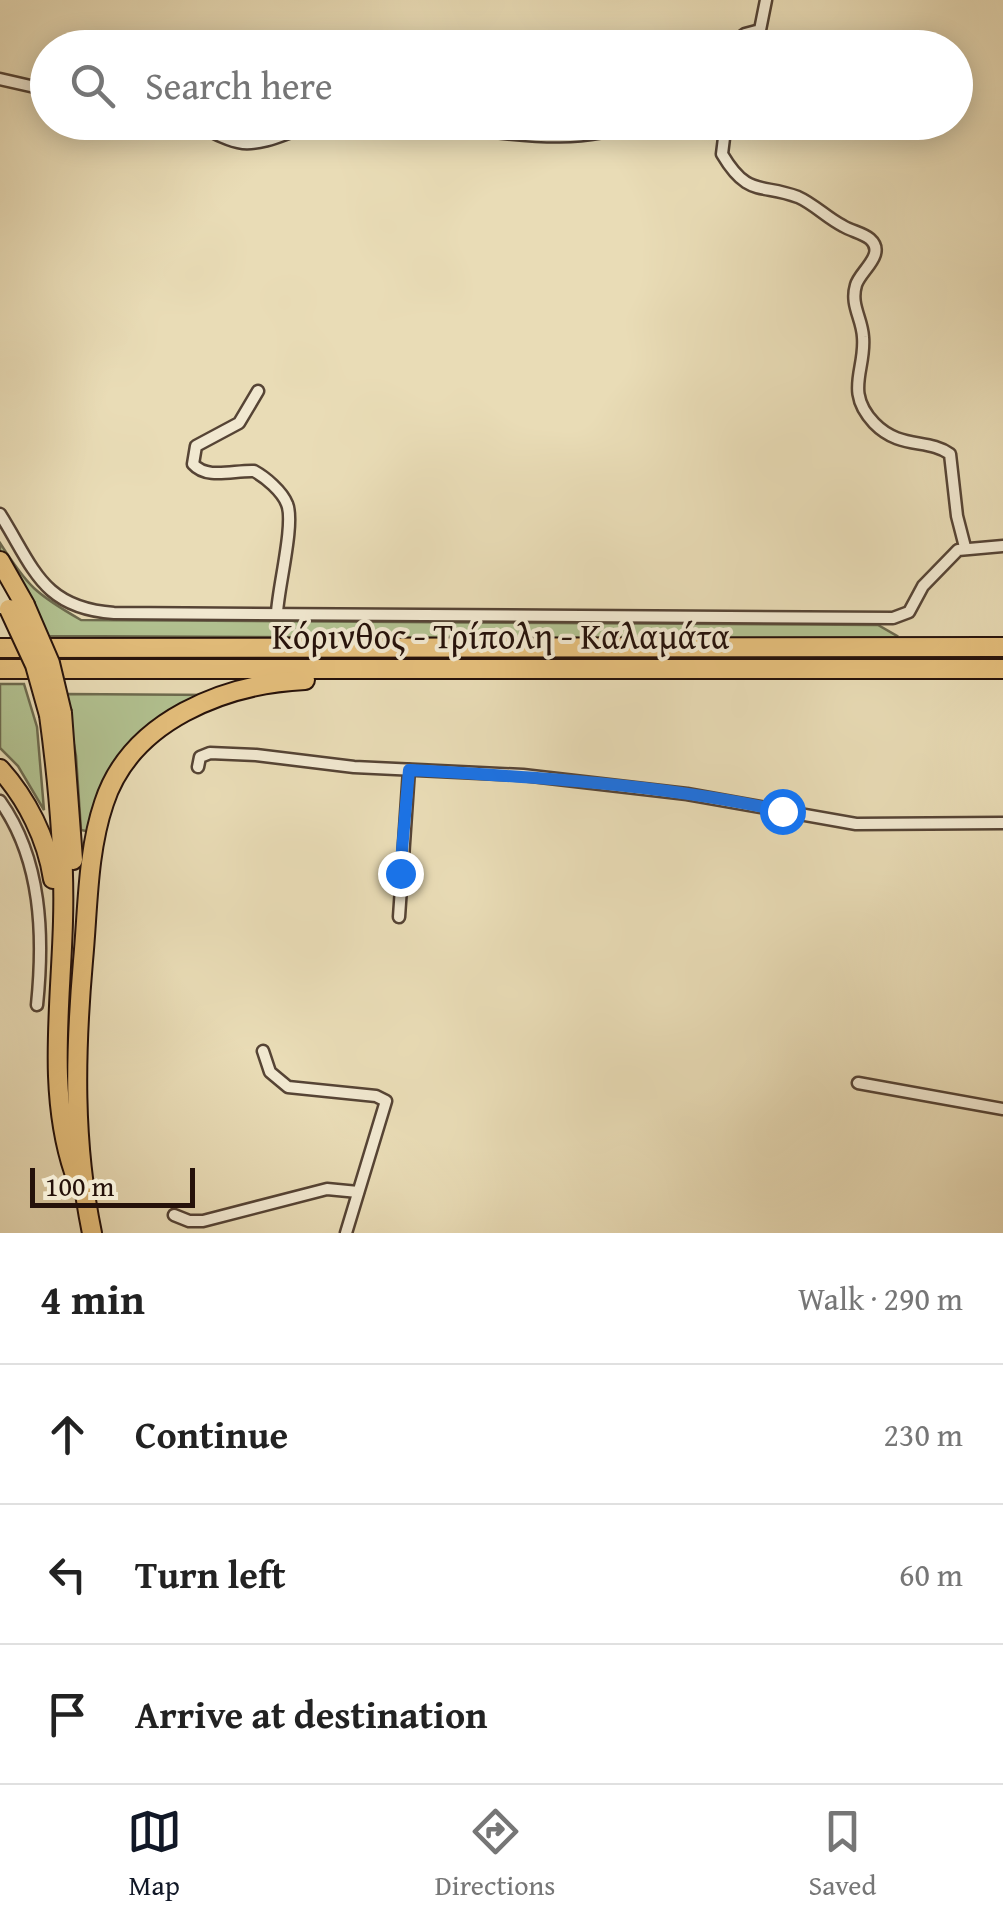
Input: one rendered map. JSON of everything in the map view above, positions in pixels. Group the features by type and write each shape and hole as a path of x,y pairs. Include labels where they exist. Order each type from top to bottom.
{"highway":[{"path":"0,561 11,603 50,663 75,888 76,1105 92,1233"},
{"name":"Κόρινθος - Τρίπολη - Καλαμάτα","path":"0,648 1003,647"},
{"name":"Κόρινθος - Τρίπολη - Καλαμάτα","path":"0,669 1003,669"},
{"path":"78,1006 100,818 114,780 150,734 197,706 252,687 405,669"},
{"path":"55,714 63,888 58,1034 62,1122 85,1197"},
{"path":"0,769 25,802 52,868 62,976"}],"street":[{"path":"760,30 766,0"},
{"path":"0,78 30,86"},
{"path":"235,140 263,140"},
{"path":"724,140 722,154 752,187 803,200 871,240 876,247 875,258 857,281 854,297 854,310 864,339 858,392 875,423 892,437 941,448 950,454 954,503 965,547"},
{"path":"258,391 239,424 196,446 193,464 198,471 210,473 254,471 282,495 289,523 276,613"},
{"path":"0,514 50,591 82,610 114,614 893,618 908,612 923,586 950,554 965,547 1003,546"},
{"path":"198,767 201,756 210,753 610,784 856,824 1003,823"},
{"path":"398,916 409,770"},
{"path":"0,801 26,855 40,912 42,955 37,1006"},
{"path":"263,1051 270,1072 288,1087 385,1100 384,1116 346,1233"},
{"path":"858,1083 1003,1109"},
{"path":"174,1215 203,1221 326,1189 358,1192"}],"green space":[{"path":"0,543 34,588 81,620 878,625 897,636 894,640 48,636 0,558"},
{"path":"1003,655 1003,661 0,662 0,656"},
{"path":"0,684 24,684 37,727 44,810 18,766 0,748"},
{"path":"65,694 217,695 149,732 91,832 81,830 76,756"}],"route":[{"path":"400,873 409,770 610,784 782,811"}]}
